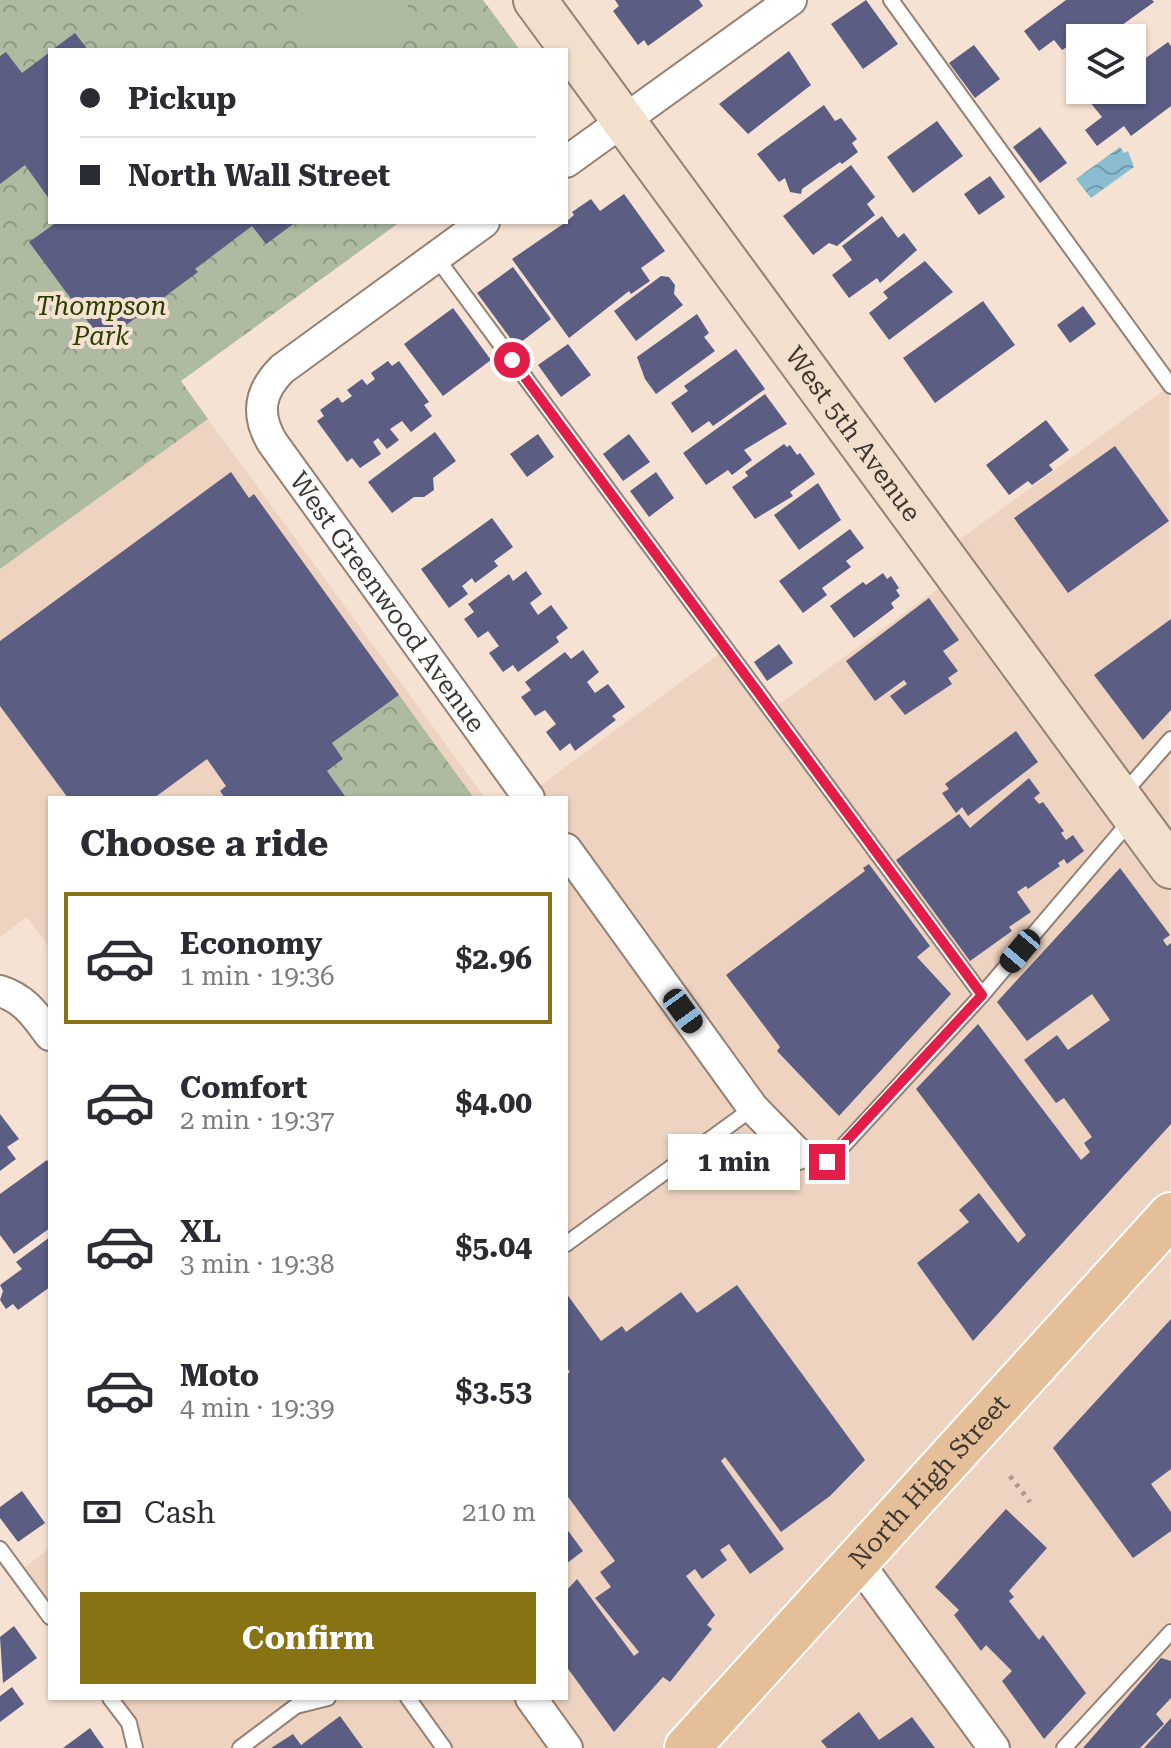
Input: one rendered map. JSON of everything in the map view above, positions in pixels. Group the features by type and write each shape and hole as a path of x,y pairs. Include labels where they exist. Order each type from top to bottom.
{"main road":[{"name":"West 5th Avenue","path":"535,0 1171,867"},
{"name":"North High Street","path":"687,1748 1171,1215"}],"street":[{"path":"568,160 791,0"},
{"path":"436,257 481,224"},
{"name":"West Greenwood Avenue","path":"436,257 282,369 267,384 260,398 264,429 528,796"},
{"path":"568,852 753,1108 798,1154"},
{"path":"0,991 29,1007 48,1032"},
{"path":"857,1561 994,1748"},
{"path":"532,1700 567,1748"}],"lane":[{"path":"891,0 1171,386"},
{"path":"436,257 982,995"},
{"path":"798,1154 822,1163 831,1159 982,995 1126,807 1171,739"},
{"path":"568,1243 753,1108"},
{"path":"0,1549 48,1614"},
{"path":"1064,1748 1169,1638"},
{"path":"112,1700 129,1723 135,1748"},
{"path":"240,1748 296,1706 320,1700"},
{"path":"409,1700 444,1748"}],"path":[{"path":"1010,1476 1030,1502"}],"shaded area":[{"path":"1169,386 1171,1748 145,1748 109,1700 568,1700 568,796 526,796 719,654 766,714 958,574 943,552"},
{"path":"208,419 484,796 48,796 48,946 27,917 0,937 0,569"},
{"path":"48,1550 48,1618 16,1574"}],"green space":[{"name":"Thompson Park","path":"0,0 483,0 519,48 48,48 48,224 397,224 181,381 208,419 0,569"},
{"path":"315,0 403,0 418,20 381,48 309,48 288,20"},
{"path":"399,695 473,796 345,796 327,771 343,759 332,743"}],"water":[{"path":"1120,147 1124,153 1128,151 1134,167 1091,198 1076,179"}],"building":[{"path":"615,0 699,0 703,6 648,46 644,40 638,45 613,11 619,6"},
{"path":"866,0 898,44 863,69 831,24"},
{"path":"1066,0 1154,2 1123,24 1066,24 1066,48 1062,50 1054,40 1039,51 1024,31"},
{"path":"75,33 86,48 55,48"},
{"path":"1168,42 1171,46 1171,106 1131,136 1124,126 1097,146 1085,130 1102,117 1091,104 1146,104 1146,58"},
{"path":"974,45 1000,79 975,98 949,63"},
{"path":"789,51 811,85 748,134 719,104"},
{"path":"6,52 22,73 48,54 48,197 25,165 0,184 0,56"},
{"path":"824,105 835,121 841,118 857,139 852,143 858,152 802,189 801,194 790,192 785,178 779,182 757,154"},
{"path":"937,121 963,156 913,193 887,157"},
{"path":"1040,127 1067,163 1040,183 1013,147"},
{"path":"851,165 875,197 867,204 875,215 837,246 829,243 813,255 783,216"},
{"path":"990,176 1005,197 979,215 964,194"},
{"path":"624,194 665,251 641,268 650,281 631,294 629,291 569,338 512,259 563,224 568,224 574,215 572,212 591,199 600,211"},
{"path":"882,216 898,238 904,233 917,250 880,283 877,278 849,298 832,275 852,260 842,246"},
{"path":"54,224 293,224 266,244 252,226 195,269 198,272 103,342 29,242"},
{"path":"925,261 953,292 889,340 869,313 888,298 883,292"},
{"path":"513,267 551,319 516,346 477,293"},
{"path":"661,276 669,277 675,285 674,294 683,305 636,341 614,311"},
{"path":"983,301 1015,345 935,403 903,358"},
{"path":"1083,306 1096,324 1070,343 1057,325"},
{"path":"453,308 491,360 443,396 404,344"},
{"path":"697,314 709,333 704,337 715,351 656,394 645,379 637,357"},
{"path":"568,344 591,375 561,397 538,365"},
{"path":"736,349 765,389 713,426 709,421 692,433 671,403 688,391 684,386"},
{"path":"388,361 392,366 399,361 429,402 424,405 432,416 411,432 402,421 390,429 399,440 387,449 378,438 373,442 381,454 360,468 352,458 347,462 317,421 324,416 320,410 338,397 342,403 352,396 347,390 362,379 367,385 375,379 371,373"},
{"path":"765,394 787,424 744,450 752,460 732,475 728,470 706,485 683,453"},
{"path":"1046,420 1069,450 1049,465 1053,470 1032,485 1028,481 1009,495 986,465"},
{"path":"435,432 456,461 433,478 434,490 424,497 414,497 392,513 368,482"},
{"path":"538,434 554,457 527,477 510,454"},
{"path":"629,434 650,462 623,481 603,454"},
{"path":"784,444 787,447 790,445 797,455 800,453 815,474 790,492 793,496 755,519 732,487 748,476 745,472"},
{"path":"1115,446 1169,521 1068,593 1014,518"},
{"path":"231,472 249,498 254,494 399,695 332,743 343,759 327,771 345,796 224,796 220,791 226,786 207,759 157,796 67,796 0,706 0,641"},
{"path":"656,472 674,498 649,517 630,491"},
{"path":"818,483 841,520 799,550 774,515"},
{"path":"492,518 513,547 494,561 498,566 475,583 472,578 462,586 468,594 449,608 421,569"},
{"path":"850,529 864,548 846,561 851,567 822,588 827,595 803,613 779,581"},
{"path":"526,571 542,594 530,603 538,615 551,605 568,628 556,637 559,642 518,672 513,665 503,672 489,653 499,646 488,631 478,638 464,619 474,612 468,604 509,574 513,581"},
{"path":"883,573 887,579 891,576 900,596 891,603 894,608 854,638 830,606 863,582 866,585"},
{"path":"929,598 959,640 943,651 958,671 948,678 952,684 905,715 890,696 907,684 904,680 875,701 846,661"},
{"path":"1171,619 1171,710 1143,740 1094,675"},
{"path":"779,644 793,663 767,681 754,662"},
{"path":"583,650 599,672 587,682 595,693 608,684 625,707 612,716 616,720 575,751 570,743 560,751 546,732 556,724 545,710 535,716 521,697 531,690 525,682 565,652 571,659"},
{"path":"1016,731 1038,762 968,816 962,807 956,813 942,793 949,789 945,784"},
{"path":"1029,778 1040,793 1034,798 1039,804 1043,802 1064,831 1061,833 1066,840 1073,835 1084,851 1067,864 1064,859 1058,863 1060,866 1028,889 1026,886 1017,892 1031,912 1009,927 1012,931 970,961 896,860 959,814 970,828"},
{"path":"869,864 930,946 917,957 951,994 839,1116 777,1051 780,1047 726,975 865,871 863,868"},
{"path":"1120,868 1170,935 1163,940 1167,946 1171,943 1171,1124 973,1341 917,1263 969,1222 959,1210 979,1193 1018,1243 1026,1235 916,1089 978,1024 1081,1160 1090,1152 1084,1143 1092,1137 1064,1098 1056,1103 1024,1060 1057,1035 1068,1050 1110,1020 1092,994 1027,1041 997,1002"},
{"path":"0,1114 19,1139 7,1147 16,1159 0,1171"},
{"path":"47,1160 48,1229 14,1254 0,1235 0,1194"},
{"path":"48,1238 48,1288 18,1310 13,1304 6,1309 0,1300 3,1291 0,1285 22,1269 16,1262"},
{"path":"737,1285 865,1460 830,1496 781,1532 725,1457 721,1461 784,1549 750,1574 729,1544 720,1550 727,1560 702,1579 695,1569 686,1576 715,1615 707,1625 712,1629 670,1682 663,1677 614,1732 568,1669 568,1589 577,1579 634,1656 639,1652 595,1598 611,1587 600,1572 615,1561 568,1497 568,1296 601,1341 622,1326 626,1332 681,1292 697,1313"},
{"path":"1171,1319 1171,1469 1151,1484 1171,1512 1171,1531 1133,1558 1053,1448"},
{"path":"22,1491 45,1523 18,1542 0,1518 0,1507"},
{"path":"1006,1509 1047,1548 1009,1591 1014,1597 1009,1601 1039,1640 1043,1635 1086,1693 1044,1739 1002,1681 1012,1671 986,1645 981,1651 954,1615 959,1610 935,1587"},
{"path":"568,1531 583,1551 568,1562"},
{"path":"14,1626 37,1658 3,1683 0,1637"},
{"path":"1161,1658 1171,1661 1171,1698 1156,1714 1164,1724 1140,1748 1083,1748"},
{"path":"12,1687 24,1704 0,1722 0,1696"},
{"path":"859,1712 879,1740 912,1717 935,1748 827,1748 821,1741"},
{"path":"340,1716 363,1748 271,1748 293,1734 301,1745"},
{"path":"1171,1718 1171,1748 1144,1748"},
{"path":"90,1728 104,1748 63,1748"}],"route":[{"path":"512,360 982,995 827,1162"}]}
